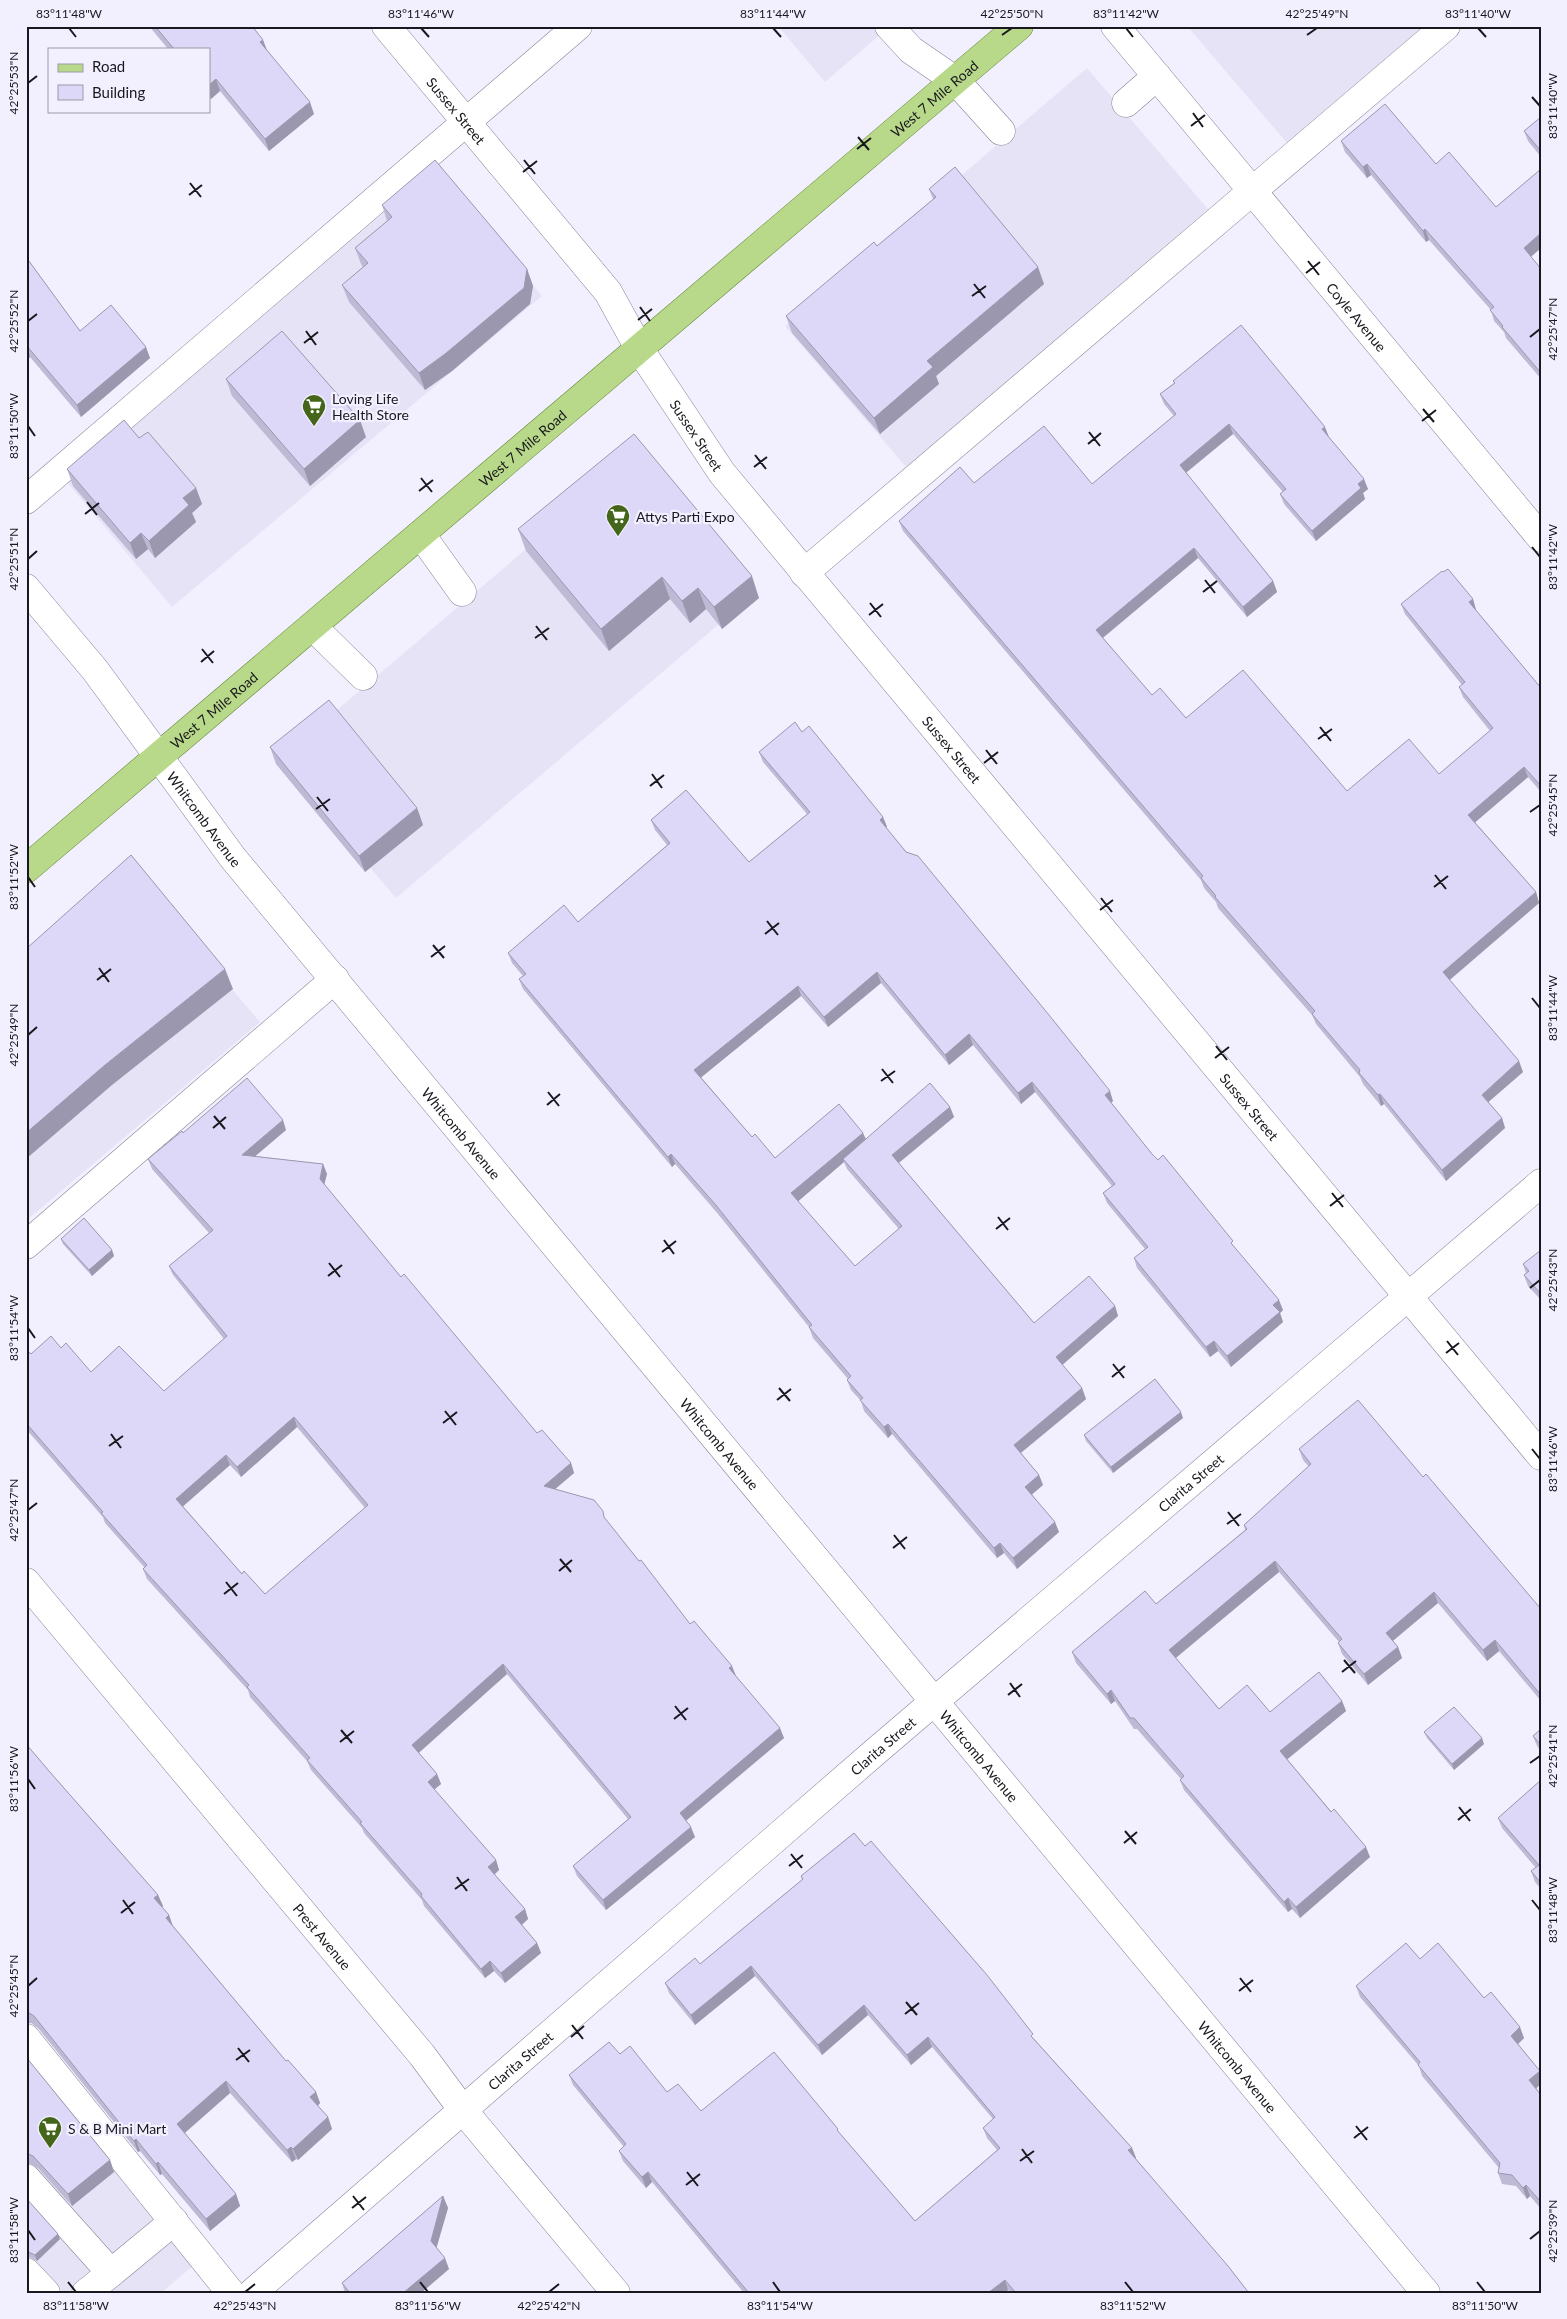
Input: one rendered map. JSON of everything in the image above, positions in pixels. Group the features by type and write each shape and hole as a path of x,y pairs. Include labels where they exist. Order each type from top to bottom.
{"main road":[{"name":"West 7 Mile Road","path":"26,869 422,536 1019,26"}],"street":[{"name":"Sussex Street","path":"386,26 608,292 640,350 722,474 1541,1456"},
{"path":"26,500 578,26"},
{"path":"889,26 911,50 956,81 1001,131"},
{"name":"Coyle Avenue","path":"1116,26 1541,538"},
{"path":"804,573 1446,26"},
{"path":"1126,103 1157,76"},
{"path":"422,536 462,592"},
{"name":"Whitcomb Avenue","path":"26,588 95,670 234,858 1426,2293"},
{"path":"314,627 363,676"},
{"path":"26,1245 335,980"},
{"name":"Clarita Street","path":"252,2293 462,2109 934,1702 1541,1183"},
{"name":"Prest Avenue","path":"26,1582 422,2055 462,2109 616,2293"},
{"path":"26,2038 231,2293"},
{"path":"26,2178 111,2273"},
{"path":"86,2293 174,2221"},
{"path":"26,2272 46,2293"}],"shaded area":[{"path":"778,26 890,26 825,82"},
{"path":"1187,26 1424,26 1287,143"},
{"path":"1087,68 1208,209 906,467 785,326"},
{"path":"436,169 542,296 172,607 66,481"},
{"path":"633,458 751,597 396,898 278,760"},
{"path":"138,879 260,1022 26,1221 26,974"},
{"path":"26,2064 195,2264 161,2293 26,2293"}],"building":[{"path":"155,26 252,26 263,40 260,42 310,102 265,139 216,79 210,84 210,48 173,48"},
{"path":"1385,104 1436,164 1449,152 1496,207 1541,169 1541,233 1524,248 1541,269 1541,373 1502,327 1490,310 1494,307 1425,229 1423,231 1367,164 1363,167 1341,141"},
{"path":"1541,117 1541,151 1524,131"},
{"path":"435,160 527,269 524,288 445,354 419,373 342,285 368,263 355,248 392,217 382,205"},
{"path":"955,167 1038,267 927,361 933,367 874,418 786,316 874,242 877,246 936,197 929,189"},
{"path":"26,257 80,331 111,305 146,347 77,405 26,345"},
{"path":"1241,325 1325,427 1322,429 1364,479 1358,484 1361,488 1312,531 1280,494 1286,489 1229,424 1180,465 1273,581 1243,607 1194,548 1096,630 1152,695 1160,688 1186,718 1243,670 1347,791 1409,739 1439,774 1493,728 1459,687 1465,682 1401,604 1442,571 1448,569 1473,599 1469,602 1541,688 1541,786 1524,767 1468,815 1536,892 1443,972 1519,1061 1482,1095 1502,1118 1442,1170 1380,1094 1378,1095 1359,1073 1360,1070 1312,1014 1315,1011 1215,897 1201,878 1203,876 899,521 960,467 974,483 1044,426 1092,484 1176,414 1160,394"},
{"path":"282,331 360,420 304,469 226,379"},
{"path":"124,420 139,438 148,432 196,488 183,498 189,505 149,541 141,533 130,543 67,469"},
{"path":"634,434 752,576 714,607 698,588 682,601 662,577 601,629 518,529"},
{"path":"329,700 417,808 359,856 270,747"},
{"path":"795,722 802,732 809,726 883,817 880,820 906,852 918,856 1110,1091 1105,1095 1152,1154 1158,1160 1163,1155 1233,1241 1231,1243 1279,1300 1273,1305 1280,1312 1227,1356 1214,1341 1206,1347 1134,1258 1148,1247 1103,1193 1115,1184 1032,1082 1018,1093 969,1034 945,1055 877,972 824,1017 798,986 694,1070 752,1137 755,1134 775,1158 839,1104 863,1133 791,1193 855,1266 902,1226 843,1159 930,1083 950,1107 892,1155 1034,1323 1089,1276 1115,1306 1056,1357 1082,1388 1014,1445 1039,1475 1025,1487 1055,1522 1013,1558 1000,1543 994,1548 888,1424 884,1427 860,1400 863,1398 847,1380 851,1376 809,1327 812,1325 715,1204 671,1154 668,1157 519,979 526,974 508,953 564,905 578,922 670,843 651,820 686,790 749,862 810,812 759,752"},
{"path":"131,855 225,969 105,1065 26,1133 26,949"},
{"path":"247,1078 283,1120 242,1155 323,1164 320,1179 401,1277 404,1274 537,1433 542,1430 571,1463 544,1486 594,1500 603,1511 604,1517 639,1561 641,1560 690,1624 694,1621 732,1666 729,1668 780,1728 680,1813 691,1827 603,1900 573,1866 631,1817 503,1664 412,1745 437,1774 428,1782 496,1860 488,1867 525,1909 515,1917 537,1943 501,1973 490,1961 481,1969 421,1896 422,1894 307,1760 310,1758 247,1687 249,1685 143,1569 147,1565 26,1423 26,1349 31,1354 51,1336 61,1348 66,1343 91,1372 119,1346 164,1391 227,1336 169,1266 213,1230 148,1159 182,1131 183,1133","holes":["294,1417 368,1505 265,1594 244,1571 242,1574 176,1499 226,1455 237,1467"]},
{"path":"84,1218 112,1250 89,1270 61,1239"},
{"path":"1541,1250 1541,1294 1524,1275 1529,1271 1523,1264"},
{"path":"1155,1379 1181,1412 1111,1467 1084,1435"},
{"path":"1358,1400 1423,1477 1426,1474 1541,1609 1541,1695 1495,1640 1483,1650 1434,1592 1386,1633 1398,1647 1364,1674 1338,1643 1342,1639 1275,1561 1169,1650 1219,1709 1247,1685 1270,1712 1319,1672 1342,1701 1280,1751 1331,1812 1334,1809 1366,1847 1296,1907 1288,1898 1284,1902 1180,1780 1184,1776 1134,1718 1130,1718 1111,1690 1107,1694 1072,1652 1145,1591 1156,1604 1247,1529 1244,1525 1311,1464 1299,1449"},
{"path":"1454,1707 1482,1738 1452,1764 1424,1732"},
{"path":"1541,1729 1541,1745 1533,1736"},
{"path":"26,1744 158,1895 154,1898 169,1915 166,1918 286,2061 288,2060 316,2092 310,2097 328,2117 293,2149 291,2147 287,2150 226,2081 177,2124 236,2194 206,2219 158,2162 156,2164 136,2139 134,2141 34,2016 26,2011"},
{"path":"1541,1780 1541,1883 1531,1871 1539,1865 1498,1818"},
{"path":"854,1833 865,1846 871,1841 987,1975 1033,2034 1031,2036 1132,2148 1128,2150 1249,2293 1016,2293 1005,2280 988,2293 749,2293 648,2172 642,2177 619,2151 626,2144 569,2075 609,2042 620,2054 630,2046 667,2092 678,2084 701,2111 774,2052 837,2130 915,2221 1000,2148 983,2128 995,2117 928,2037 907,2055 864,2005 818,2045 751,1966 691,2015 665,1983 695,1958 700,1964 803,1879 801,1876"},
{"path":"1406,1943 1420,1959 1438,1943 1484,1998 1491,1992 1520,2027 1511,2036 1540,2071 1529,2080 1541,2095 1541,2202 1526,2185 1523,2188 1512,2175 1498,2173 1500,2163 1418,2065 1420,2062 1356,1986"},
{"path":"26,2057 110,2160 68,2194 33,2156 26,2153"},
{"path":"443,2196 431,2241 445,2258 403,2293 350,2293 342,2283"},
{"path":"26,2198 58,2234 35,2255 26,2251"}],"place":[{"name":"Loving Life Health Store","path":"314,427"},
{"name":"Attys Parti Expo","path":"618,537"},
{"name":"S & B Mini Mart","path":"50,2149"}]}
